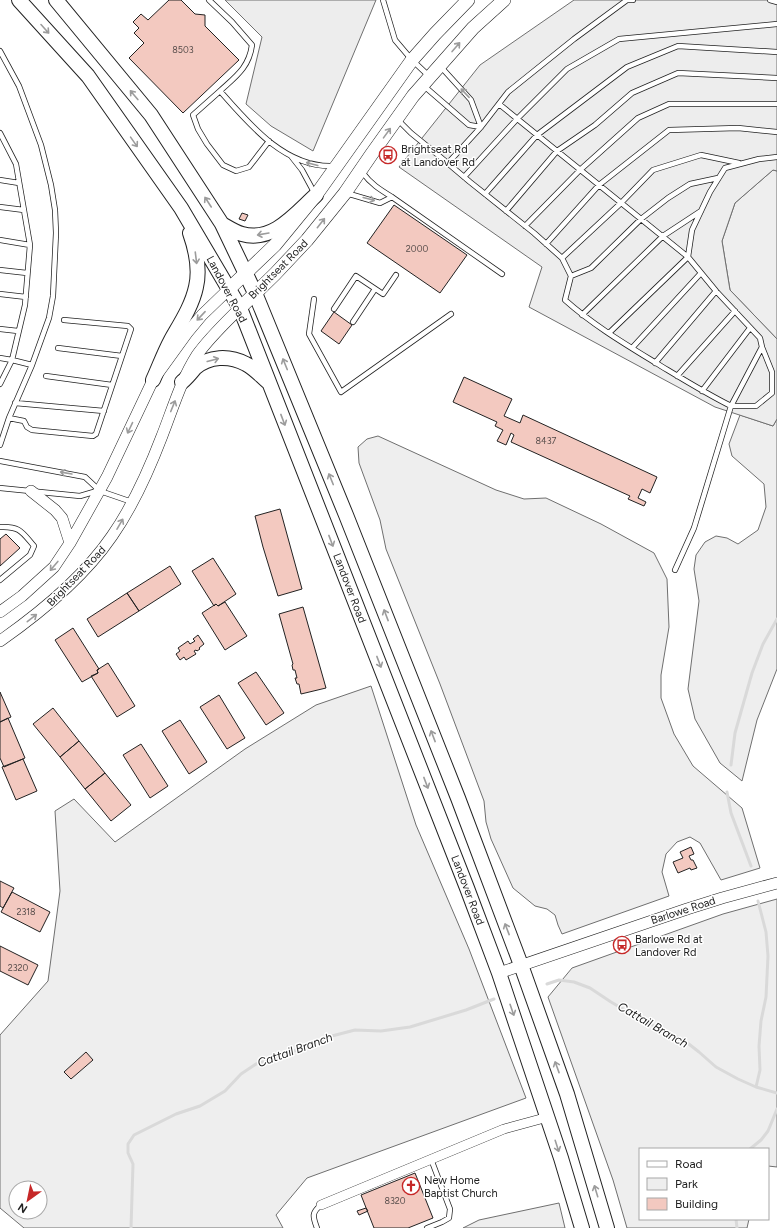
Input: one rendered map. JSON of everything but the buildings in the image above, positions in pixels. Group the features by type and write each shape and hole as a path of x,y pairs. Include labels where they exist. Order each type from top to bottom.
{"main road":[{"name":"Landover Road","path":"19,0 88,76 181,208 240,308 468,888 499,973 548,1117 582,1228"},
{"name":"Landover Road","path":"56,0 151,115 222,224 256,293 455,792 521,965 567,1094 607,1228"},
{"name":"Brightseat Road","path":"229,289 275,245 316,195 412,60 468,0"},
{"name":"Brightseat Road","path":"240,308 307,240 345,193 396,119 426,81 473,28 504,0"},
{"path":"222,224 241,234 268,234 280,227 316,195"},
{"path":"153,380 170,342 185,315 196,287 196,255 191,234 181,208"},
{"path":"182,382 196,368 206,362 219,358 231,358 256,371 269,383"}],"street":[{"name":"Brightseat Road","path":"0,612 22,596 54,567 70,543 100,491 153,380 202,315 229,289"},
{"name":"Brightseat Road","path":"0,641 45,608 99,555 113,536 132,502 162,436 182,382 197,356 240,308"},
{"path":"31,491 55,510 62,518 70,543"},
{"name":"Barlowe Road","path":"499,973 694,906 777,883"},
{"path":"321,1205 504,1129 548,1117"}],"lane":[{"path":"209,0 252,45 251,56 239,74 193,114 198,129 223,166 236,171 249,167 269,141"},
{"path":"383,0 395,40 412,60 426,81 469,125 481,127"},
{"path":"448,163 481,127 508,92 574,39 627,0 633,0"},
{"path":"770,0 777,2"},
{"path":"464,177 567,69 619,39 777,24"},
{"path":"485,194 538,135 627,67 678,46 777,52"},
{"path":"0,51 19,86 41,145 55,210 56,233 53,296 49,318 32,365 9,418 0,445"},
{"path":"440,66 471,100 481,127"},
{"path":"506,211 557,151 595,125 632,93 678,72 777,78"},
{"path":"220,91 250,124 269,141 290,155 312,164 336,166"},
{"path":"396,119 562,258 571,276 565,300 582,315 609,334 677,376 731,406 756,406 772,393 772,372 760,338 716,291 688,257 499,104"},
{"path":"525,226 580,170 638,118 669,104 777,104"},
{"path":"546,244 599,185 669,130 738,128 777,132"},
{"path":"0,133 16,164 30,245 25,305 12,360 0,384"},
{"path":"290,155 302,170 316,195"},
{"path":"562,258 621,203 653,170 701,155 741,164"},
{"path":"609,334 688,257 692,230 710,192 725,168 759,159 777,157"},
{"path":"361,170 368,181 374,186 502,274"},
{"path":"571,276 591,268 642,220 668,198 690,184 718,178"},
{"path":"0,180 20,183"},
{"path":"345,193 380,203 392,197"},
{"path":"0,207 24,210"},
{"path":"582,315 662,236 701,211"},
{"path":"0,240 30,245"},
{"path":"0,270 27,273"},
{"path":"632,348 701,272"},
{"path":"334,309 356,276 382,294 396,275"},
{"path":"353,322 375,289"},
{"path":"655,362 716,291"},
{"path":"0,294 26,297"},
{"path":"314,300 309,334 341,392 451,314"},
{"path":"677,376 735,311"},
{"path":"9,418 24,421 27,427 32,430 93,436 96,434 131,329 128,326 64,320"},
{"path":"702,391 750,328"},
{"path":"0,329 18,331"},
{"path":"675,570 694,528 731,406 762,347"},
{"path":"58,348 122,356"},
{"path":"0,358 32,365"},
{"path":"46,376 112,385"},
{"path":"15,403 104,411"},
{"path":"0,461 85,477 100,491 132,502"},
{"path":"0,488 80,496 100,491"},
{"path":"0,527 10,526 22,531 34,546 30,555 0,580"},
{"path":"427,1228 449,1218 450,1209 431,1159"},
{"path":"317,1228 313,1217 315,1209 321,1205"}],"green space":[{"path":"773,170 777,171 777,339 730,290 722,241 735,203"},
{"path":"740,415 773,426 777,419 777,669 757,720 742,781 720,763 695,719 688,689 699,601 694,569 696,555 705,542 716,536 727,538 738,544 758,530 766,507 764,484 732,456 729,444"},
{"path":"378,436 496,490 524,499 546,498 601,524 654,553 667,579 669,627 661,675 661,698 674,734 693,766 742,808 760,868 721,880 700,843 690,837 677,842 666,854 662,872 669,896 562,934 555,915 547,909 535,906 513,888 491,839 486,822 484,801 440,684 386,549 380,520 359,463 358,447 367,439"},
{"path":"371,686 416,825 469,949 526,1098 307,1178 276,1215 283,1228 24,1228 14,1220 48,1220 48,1180 8,1180 8,1215 0,1208 0,1035 48,981 60,891 55,811 74,799 115,842 245,749 316,705"},
{"path":"777,899 777,1167 769,1166 769,1148 639,1148 639,1220 749,1220 747,1228 627,1228 613,1180 548,997 572,968 723,914"},
{"path":"559,1203 565,1228 463,1228 479,1220"}],"shaded area":[{"path":"225,0 376,0 313,151 271,126 246,104 262,37"},
{"path":"574,0 777,0 777,171 773,170 735,203 722,241 730,290 777,339 777,419 773,426 715,407 529,307 542,267 399,167 480,65"}],"waterway":[{"path":"731,765 735,733 752,673 763,644 777,619"},
{"path":"727,792 731,813 751,866"},
{"path":"756,1087 760,1070 759,1046 761,1021 766,997 768,956 766,932 758,901"},
{"name":"Cattail Branch","path":"547,984 559,980 574,982 590,988 642,1020 685,1041 716,1067 756,1087 777,1093"},
{"name":"Cattail Branch","path":"131,1228 133,1164 128,1153 128,1144 134,1135 176,1114 200,1106 225,1091 241,1074 256,1064 277,1058 328,1037 355,1030 381,1031 410,1027 466,1010 494,999"},
{"path":"751,1148 761,1140 768,1131 777,1109"},
{"path":"736,1220 737,1228"}],"place":[{"name":"Brightseat Rd at Landover Rd","path":"388,155"},
{"name":"Barlowe Rd at Landover Rd","path":"622,945"},
{"name":"New Home Baptist Church","path":"411,1186"}]}
